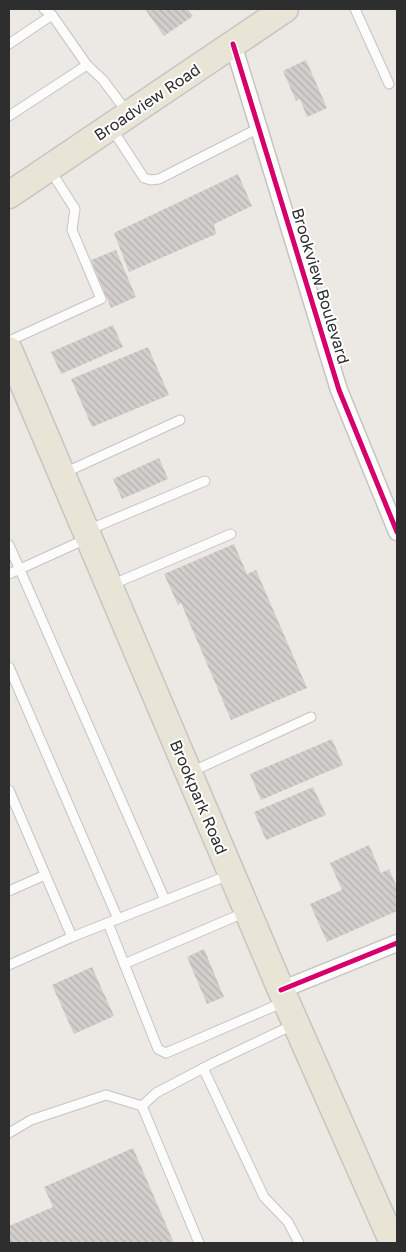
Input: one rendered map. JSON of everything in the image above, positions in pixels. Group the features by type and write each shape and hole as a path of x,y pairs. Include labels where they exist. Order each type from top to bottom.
{"main road":[{"name":"Broadview Road","path":"9,195 233,44 277,11"},
{"name":"Brookpark Road","path":"9,350 248,912 392,1243"}],"street":[{"name":"Brookview Boulevard","path":"233,44 339,390 397,532"},
{"path":"288,1005 397,943"}],"lane":[{"path":"44,9 52,15 88,65 103,80 144,178 151,180 159,179 259,128"},
{"path":"354,9 389,84"},
{"path":"9,44 52,15"},
{"path":"9,116 88,65"},
{"path":"9,341 101,299 72,230 75,209 48,168"},
{"path":"61,474 180,420"},
{"path":"9,574 87,534 205,481"},
{"path":"109,586 231,534"},
{"path":"9,545 165,900"},
{"path":"9,667 118,919"},
{"path":"189,773 311,717"},
{"path":"9,790 72,937"},
{"path":"9,965 72,937 232,874"},
{"path":"9,890 45,875"},
{"path":"124,964 248,912"},
{"path":"108,923 158,1049 166,1053 288,1005"},
{"path":"142,1106 156,1093 215,1062 288,1005"},
{"path":"203,1068 264,1197 288,1222 299,1243"},
{"path":"9,1132 31,1120 106,1095 142,1106"},
{"path":"142,1106 199,1243"}],"building":[{"path":"145,9 188,9 193,16 164,36"},
{"path":"306,60 327,108 307,117 300,99 296,101 283,71"},
{"path":"238,174 252,206 214,224 216,234 129,272 114,233"},
{"path":"116,250 136,297 111,308 91,260"},
{"path":"113,325 123,347 61,374 51,352"},
{"path":"148,347 169,395 92,427 71,379"},
{"path":"159,458 168,479 122,499 113,479"},
{"path":"234,544 247,574 256,570 307,688 231,720 181,603 178,605 164,574"},
{"path":"332,739 343,765 261,800 250,774"},
{"path":"313,787 326,815 266,840 254,812"},
{"path":"369,845 381,873 389,869 397,887 397,911 327,942 310,904 342,890 330,863"},
{"path":"204,949 224,997 207,1004 187,957"},
{"path":"92,967 114,1016 74,1034 52,985"},
{"path":"133,1148 174,1243 9,1243 9,1226 53,1207 44,1187"}],"cycle path":[{"path":"233,44 339,390 397,532"},
{"path":"281,990 397,943"}]}
